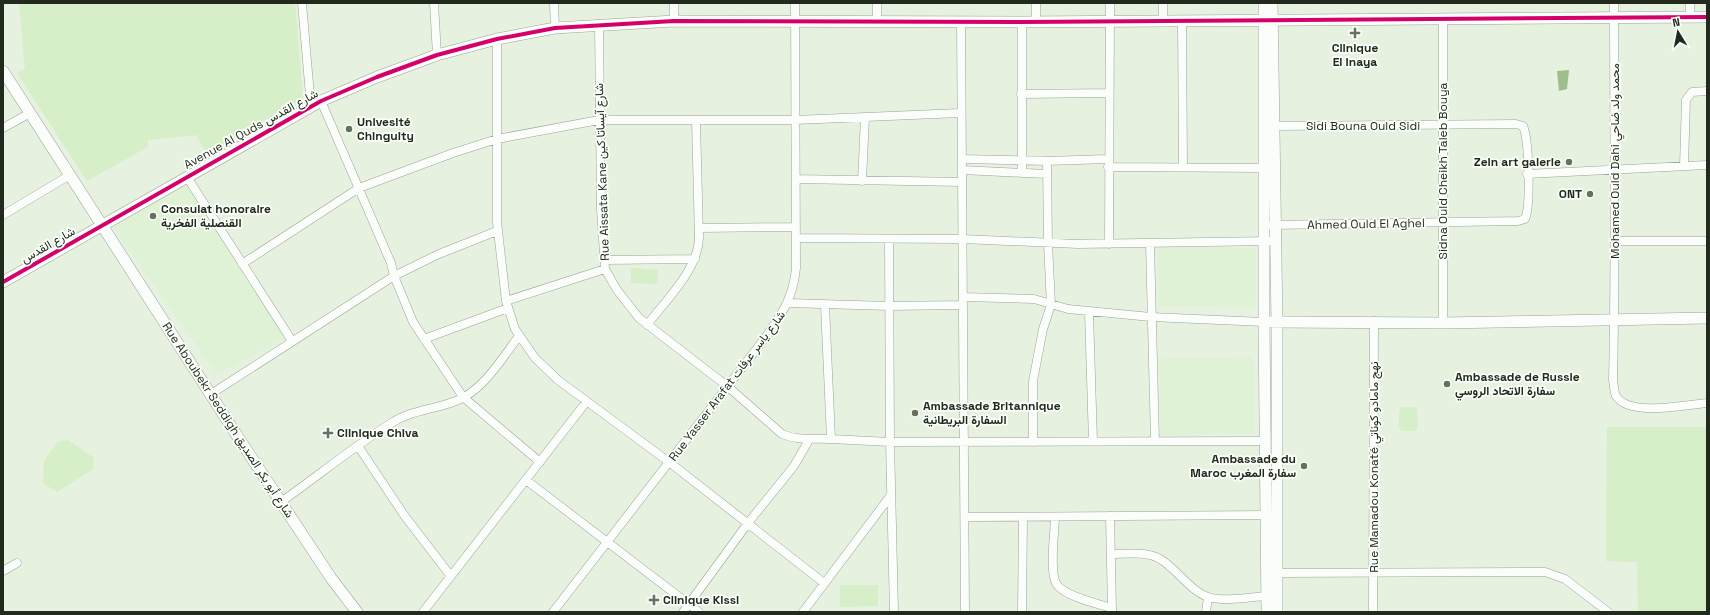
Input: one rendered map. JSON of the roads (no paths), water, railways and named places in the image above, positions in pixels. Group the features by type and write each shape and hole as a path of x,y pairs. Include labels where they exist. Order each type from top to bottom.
{"street":[{"path":"302,3 311,107"},
{"path":"434,3 437,55"},
{"path":"554,3 555,28"},
{"path":"674,3 674,21"},
{"name":"Rue Yasser Arafat شارع ياسر عرفات","path":"553,612 765,338 788,303 795,277 796,238 795,3"},
{"path":"877,3 877,22"},
{"path":"1036,3 1036,22"},
{"path":"1109,244 1108,163 1110,3"},
{"path":"1163,3 1164,20"},
{"path":"1264,3 1268,20 1274,126 1270,225"},
{"path":"1272,3 1268,20 1264,168 1277,322 1278,612"},
{"name":"Mohamed Ould Dahi محمد ولد ضاحي","path":"1614,3 1614,169 1616,241 1613,380 1616,396 1625,405 1643,408 1707,403"},
{"path":"1690,3 1690,17"},
{"name":"Avenue Al Quds شارع القدس","path":"102,226 321,101 377,77 437,55 497,39 555,28 599,24 674,21 1036,22 1707,17"},
{"name":"Sidna Ould Cheikh Taleb Bouya","path":"1442,18 1443,323"},
{"path":"1182,21 1183,167"},
{"path":"961,22 960,114 962,159 965,612"},
{"path":"1022,22 1022,173"},
{"name":"Rue Aissata Kane شارع آيساتا كين","path":"599,24 600,120 605,269 625,300 647,325 727,386 782,434 793,438 809,440 831,439 890,442 1266,441"},
{"path":"497,39 497,231 507,304 519,336 535,358 547,370 669,462 824,583"},
{"name":"Rue Aboubekr Seddigh شارع أبو بكر الصديق","path":"3,71 210,394 331,578 357,612"},
{"path":"1684,166 1686,100 1692,92 1707,91"},
{"path":"1022,94 1109,93"},
{"path":"321,101 391,263 394,276 413,322 463,397 540,462"},
{"path":"3,128 30,113"},
{"path":"242,264 359,188 453,153 496,139 600,120 795,120 960,114"},
{"path":"862,181 865,118"},
{"path":"647,325 690,268 695,259 699,228 696,120"},
{"name":"Sidi Bouna Ould Sidi","path":"1274,126 1443,126 1516,124 1523,126 1527,138 1527,174"},
{"path":"962,159 1108,163 1183,167 1264,168"},
{"path":"1033,442 1033,381 1043,329 1052,305 1048,243 1047,161"},
{"path":"1527,174 1707,165"},
{"path":"962,170 1048,174"},
{"name":"Ahmed Ould El Aghel","path":"1270,225 1443,223 1525,220 1528,208 1527,174"},
{"path":"3,215 70,175"},
{"path":"187,177 292,341"},
{"path":"796,179 962,182"},
{"name":"شارع القدس","path":"3,282 102,226"},
{"path":"699,228 796,227"},
{"path":"210,394 394,276 439,254 497,231"},
{"path":"796,238 962,239 1109,244 1271,241"},
{"path":"889,239 890,442 894,612"},
{"path":"1267,612 1264,322 1271,241"},
{"path":"1616,241 1707,241"},
{"path":"1150,244 1155,441"},
{"path":"604,260 695,259"},
{"path":"424,339 507,304 605,269"},
{"path":"788,303 889,306 1016,297 1034,298 1052,305 1089,312 1151,317 1264,322 1374,321 1443,323 1707,318"},
{"path":"825,305 831,439"},
{"path":"1089,312 1093,442"},
{"name":"Rue Mamadou Konaté نهج مامادو كوناتي","path":"1373,612 1374,321"},
{"path":"281,502 358,446 394,422 405,416 463,397 482,382 519,336"},
{"path":"423,612 450,575 587,401"},
{"path":"682,612 748,523 794,466 809,440"},
{"path":"358,446 404,515 450,575"},
{"path":"526,480 699,612"},
{"path":"803,612 891,495"},
{"path":"965,517 1266,515"},
{"path":"1055,517 1053,569 1054,579 1057,586 1063,590 1112,610 1110,516"},
{"path":"1022,612 1023,517"},
{"path":"1111,554 1150,555 1160,559 1182,578 1208,597 1222,599 1267,596"},
{"path":"3,571 17,564"},
{"path":"1278,573 1373,571 1545,572 1565,579 1608,612"},
{"path":"1206,612 1208,597"}],"place":[{"name":"Clinique El Inaya","path":"1355,33"},
{"name":"Univesité Chinguity","path":"349,129"},
{"name":"Zein art galerie","path":"1569,162"},
{"name":"ONT","path":"1590,194"},
{"name":"Consulat honoraire القنصلية الفخرية","path":"153,216"},
{"name":"Ambassade de Russie سفارة الاتحاد الروسي","path":"1447,384"},
{"name":"Ambassade Britannique السفارة البريطانية","path":"915,413"},
{"name":"Clinique Chiva","path":"328,433"},
{"name":"Ambassade du Maroc سفارة المغرب","path":"1304,466"},
{"name":"Clinique Kissi","path":"654,600"}]}
